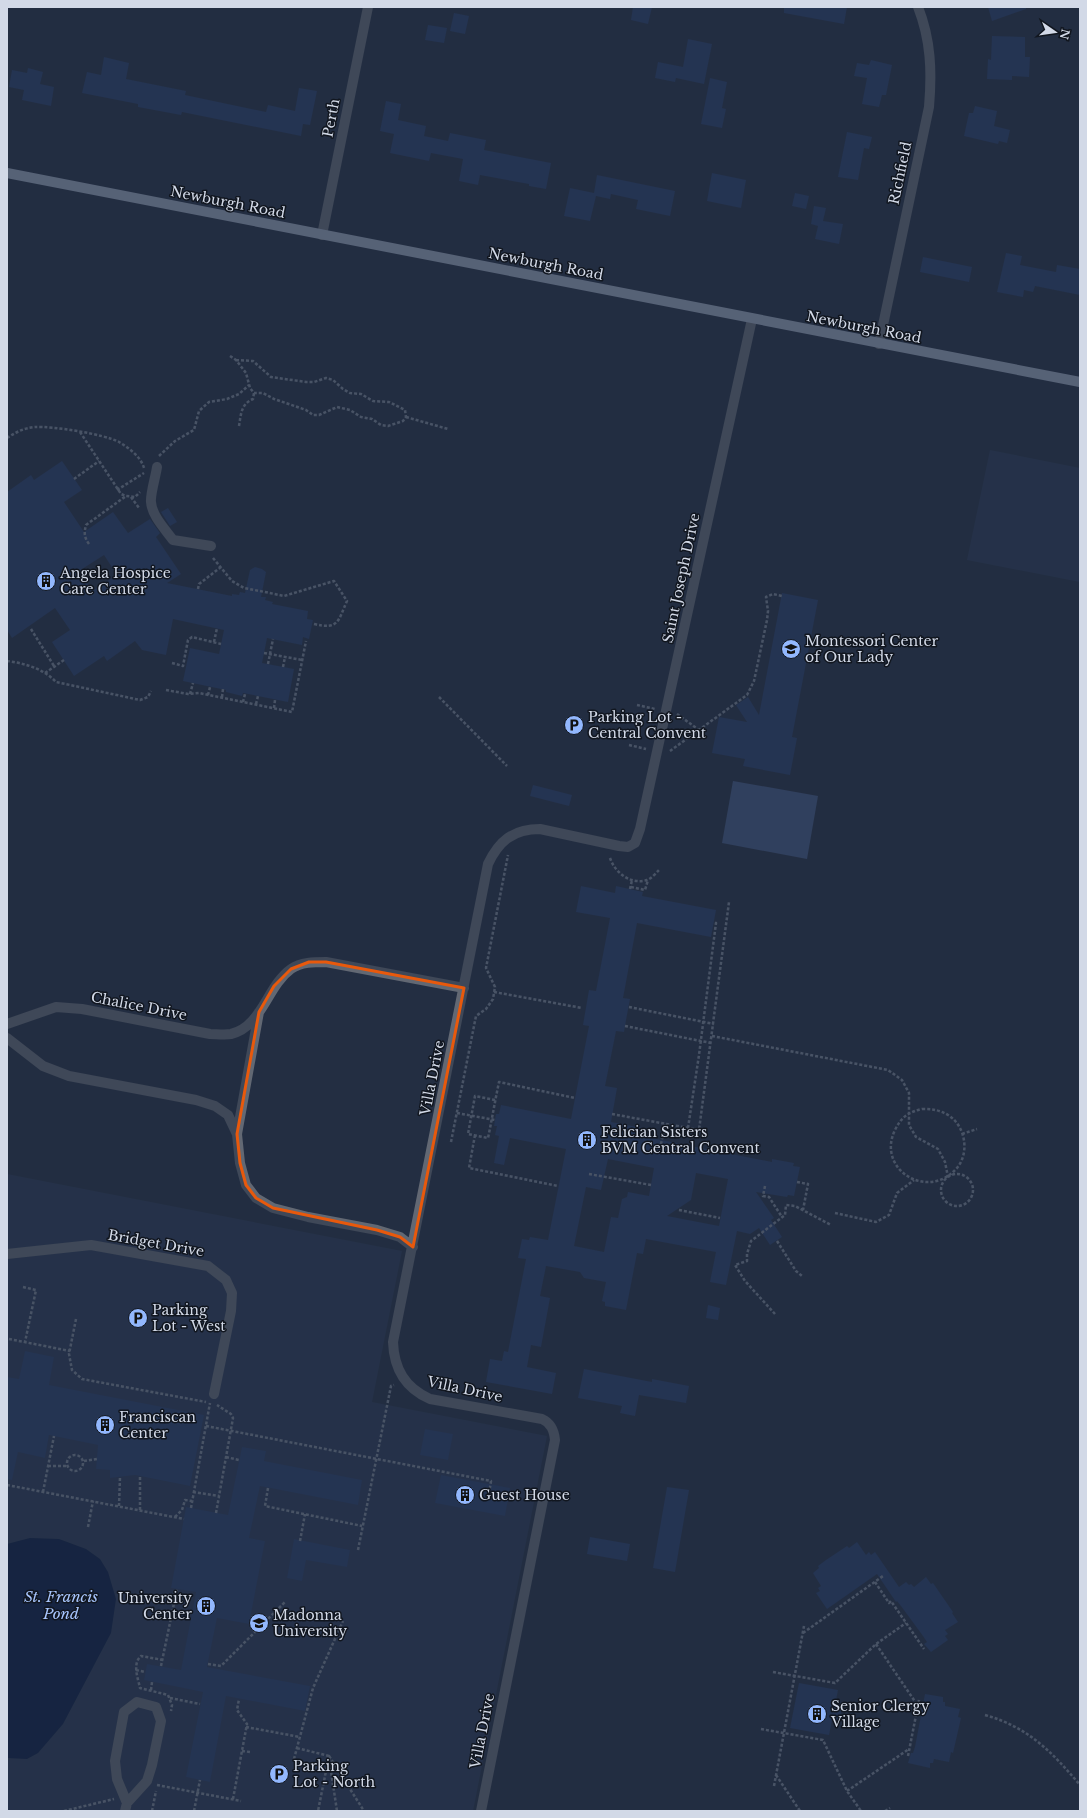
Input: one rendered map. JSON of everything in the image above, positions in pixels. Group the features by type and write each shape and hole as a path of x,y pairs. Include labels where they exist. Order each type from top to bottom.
{"main road":[{"name":"Newburgh Road","path":"7,173 1080,382"}],"street":[{"name":"Perth","path":"322,235 368,7"},
{"name":"Richfield","path":"879,344 929,107 932,78 931,62 925,28 918,7"},
{"name":"Saint Joseph Drive","path":"512,835 531,829 540,829 619,846 628,847 635,843 640,829 752,319"},
{"path":"154,465 150,501 154,513 173,540 210,551"},
{"name":"Villa Drive","path":"481,1811 555,1440 554,1433 550,1425 542,1419 430,1399 414,1390 403,1380 395,1363 393,1342 488,864 495,851 504,840 512,835"},
{"name":"Chalice Drive","path":"7,1024 56,1007 82,1009 210,1034 231,1034 244,1028 260,1012 274,986 282,977 291,969 309,962 326,962 464,988"},
{"name":"Chalice Drive","path":"260,1012 237,1134 240,1163 246,1185 256,1198 273,1208 308,1217 377,1230 400,1237 413,1247"},
{"name":"Chalice Drive","path":"7,1038 43,1066 69,1076 196,1100 215,1106 228,1115 237,1134"},
{"name":"Bridget Drive","path":"7,1254 91,1245 208,1266 226,1280 232,1293 230,1311 212,1399"},
{"path":"137,1702 156,1707 161,1720 152,1765 147,1781 125,1803 117,1779 115,1761 124,1712 137,1702"}],"path":[{"path":"230,356 236,360 246,373 249,385 254,393 253,399 245,403 243,407 239,426"},
{"path":"236,360 253,361 272,377 306,382 314,382 326,378 333,380 338,383 342,389 350,393 361,394 373,401 383,401 396,404 405,410 406,417 403,421 397,424 381,426 372,419 361,417 343,408 332,408 319,415 313,414 306,410 274,399 263,393 254,393"},
{"path":"117,490 145,474 175,441 194,430 200,411 209,402 228,399 239,394 249,385"},
{"path":"406,417 448,429"},
{"path":"7,438 20,430 34,427 48,427 80,432 118,442 133,452 143,464 145,474"},
{"path":"80,432 117,490 126,496 131,497 135,497 141,491"},
{"path":"74,479 99,461"},
{"path":"88,544 84,532 86,525 126,496"},
{"path":"131,497 140,510"},
{"path":"210,551 232,581 244,588 284,596 334,581 347,601 339,619 334,625 328,628 314,624"},
{"path":"198,589 199,584 221,567"},
{"path":"629,745 668,753 747,695 754,681 767,620 768,611 766,597 773,594 782,596"},
{"path":"214,642 217,628"},
{"path":"31,629 54,666"},
{"path":"172,663 183,666 188,640 192,637 221,644"},
{"path":"268,664 273,639"},
{"path":"166,690 190,694 208,694 292,712 306,641"},
{"path":"264,653 302,660"},
{"path":"283,667 285,657"},
{"path":"45,673 64,660"},
{"path":"7,661 31,666 49,675 56,682 140,700 148,697 152,692"},
{"path":"190,694 193,683"},
{"path":"208,694 210,686"},
{"path":"222,697 223,689"},
{"path":"243,702 245,694"},
{"path":"256,704 258,696"},
{"path":"439,698 507,766"},
{"path":"274,708 275,700"},
{"path":"451,1142 476,1016 486,1009 493,999 495,987 486,968 512,835"},
{"path":"610,858 613,867 622,875 632,880 648,880"},
{"path":"632,880 630,888 645,890 648,880 659,870"},
{"path":"612,1114 699,1130 729,902"},
{"path":"688,1128 716,923 714,923"},
{"path":"494,992 582,1008"},
{"path":"628,1007 714,1024"},
{"path":"625,1026 711,1043"},
{"path":"712,1036 888,1070 902,1080 909,1093 909,1125 916,1137 938,1150 945,1162 948,1177"},
{"path":"495,1100 475,1096 468,1134 488,1138 493,1120 499,1082 575,1098"},
{"path":"962,1134 959,1127 950,1116 937,1110 922,1109 909,1112 898,1124 892,1137 891,1151 896,1165 906,1176 919,1182 933,1182 948,1177 954,1174 966,1176 973,1186 971,1198 966,1203 955,1206 944,1199 942,1187 948,1177 957,1168 964,1155 964,1140 962,1134"},
{"path":"457,1113 493,1120"},
{"path":"660,1149 665,1124"},
{"path":"962,1134 977,1129"},
{"path":"475,1135 469,1168 558,1186"},
{"path":"589,1174 651,1186"},
{"path":"835,1213 876,1222 889,1215 897,1193 914,1180"},
{"path":"797,1182 808,1184 803,1210"},
{"path":"765,1186 763,1196 768,1197 782,1217"},
{"path":"775,1314 745,1281 735,1265 747,1261 747,1254 751,1241 785,1215 786,1205 795,1206 831,1225"},
{"path":"679,1210 720,1218"},
{"path":"777,1241 796,1271 802,1276"},
{"path":"23,1287 36,1290 25,1342"},
{"path":"76,1319 70,1351 72,1370 82,1379 212,1399 215,1404 231,1414 233,1418 216,1512"},
{"path":"9,1339 70,1351"},
{"path":"358,1550 391,1386 403,1380"},
{"path":"190,1508 212,1399"},
{"path":"206,1426 491,1481 488,1494"},
{"path":"43,1492 54,1436"},
{"path":"73,1455 80,1456 84,1461 83,1468 78,1472 71,1471 67,1466 68,1459 73,1455"},
{"path":"226,1457 239,1460"},
{"path":"84,1461 97,1459"},
{"path":"48,1466 67,1466"},
{"path":"140,1476 140,1510"},
{"path":"119,1506 120,1477"},
{"path":"7,1484 184,1519"},
{"path":"268,1488 265,1506 362,1526"},
{"path":"194,1492 219,1496"},
{"path":"176,1517 182,1510 185,1500 192,1501"},
{"path":"88,1527 93,1501"},
{"path":"300,1541 305,1514"},
{"path":"803,1633 883,1576"},
{"path":"875,1582 889,1603 891,1601 924,1649"},
{"path":"161,1666 177,1589"},
{"path":"208,1664 221,1666 284,1602"},
{"path":"294,1759 313,1688 343,1621"},
{"path":"772,1672 835,1683 876,1644 906,1623"},
{"path":"774,1786 804,1626"},
{"path":"876,1644 918,1706"},
{"path":"136,1670 145,1672"},
{"path":"150,1690 152,1682"},
{"path":"170,1698 200,1704"},
{"path":"233,1799 247,1724 237,1710 239,1699"},
{"path":"908,1756 919,1700"},
{"path":"985,1715 1002,1719 1031,1736 1046,1747 1080,1785"},
{"path":"246,1727 300,1737"},
{"path":"761,1729 823,1740 847,1791 861,1811"},
{"path":"297,1748 329,1756 364,1811"},
{"path":"847,1791 909,1749"},
{"path":"242,1751 250,1752"},
{"path":"318,1811 329,1756"},
{"path":"329,1756 337,1811"},
{"path":"776,1775 800,1811"},
{"path":"194,1811 200,1780"},
{"path":"157,1785 241,1801"},
{"path":"64,1811 125,1803"},
{"path":"885,1811 890,1808"}],"highlighted area":[{"path":"309,962 326,962 464,988 413,1247 400,1237 377,1230 273,1208 256,1198 246,1185 240,1163 237,1134 259,1012 274,986 291,969"}],"shaded area":[{"path":"990,450 1080,468 1080,582 967,560"},
{"path":"733,781 818,796 807,859 722,843"},
{"name":"Madonna University","path":"7,1174 402,1251 372,1402 547,1436 473,1811 7,1811"}],"water":[{"name":"St. Francis Pond","path":"30,1538 59,1539 86,1549 100,1559 108,1572 116,1599 111,1633 63,1724 38,1753 27,1759 7,1758 7,1544"}],"building":[{"path":"633,7 652,7 648,24 631,20"},
{"path":"784,7 847,7 844,24 784,13"},
{"path":"988,7 1026,7 1026,9 992,21"},
{"path":"454,13 469,16 465,34 450,31"},
{"path":"428,25 447,28 444,43 425,40"},
{"path":"992,36 1025,37 1025,57 1030,57 1029,77 1012,76 1012,80 987,79 988,59 991,60"},
{"path":"688,39 712,44 704,84 676,78 675,82 655,78 658,62 683,67"},
{"path":"104,57 129,63 126,79 186,91 185,95 266,112 268,105 295,111 299,88 317,91 310,125 303,124 301,136 182,112 181,115 138,107 138,104 82,93 87,72 101,75"},
{"path":"871,60 892,65 886,95 882,95 879,107 862,104 867,78 854,76 857,63 869,65"},
{"path":"28,68 43,72 40,84 54,87 51,106 22,100 24,90 9,87 12,70 27,73"},
{"path":"710,78 727,82 722,108 726,109 722,128 701,124"},
{"path":"386,101 401,104 398,120 426,126 424,136 448,141 450,133 486,140 484,150 551,163 546,189 529,186 529,184 480,175 478,185 459,181 463,159 431,153 429,161 390,153 394,134 380,131"},
{"path":"975,106 997,111 994,126 1010,130 1007,143 999,141 998,144 964,136 969,113 973,113"},
{"path":"847,132 872,137 869,149 864,148 858,180 838,177"},
{"path":"712,173 746,180 741,208 707,201"},
{"path":"597,175 675,191 670,216 636,209 638,200 611,194 610,199 596,196 590,221 564,216 570,188 594,193"},
{"path":"795,193 809,196 806,209 792,206"},
{"path":"814,206 826,208 823,221 843,224 839,244 815,239 818,226 811,224"},
{"path":"1006,253 1022,256 1020,265 1056,272 1057,265 1080,269 1080,295 1035,286 1033,292 1024,290 1023,297 997,292"},
{"path":"923,257 972,267 969,282 920,272"},
{"name":"Angela Hospice Care Center","path":"62,461 82,490 64,502 84,532 113,512 128,533 150,519 160,533 156,537 181,574 167,583 232,596 232,594 239,595 240,592 245,593 250,570 255,567 266,572 261,597 266,597 265,600 273,602 272,604 308,611 307,619 313,620 309,639 303,637 302,645 267,638 262,663 294,669 288,702 243,693 242,696 226,692 226,690 183,681 190,648 219,654 224,630 173,619 166,655 142,650 135,641 107,661 104,656 74,676 52,642 70,630 55,608 12,638 7,630 7,492 31,475 34,480","holes":["104,555 117,575 92,591 79,571"]},
{"path":"168,508 177,522 170,526 161,512"},
{"name":"Montessori Center of Our Lady","path":"782,593 818,600 792,737 797,738 790,775 743,766 745,759 712,753 719,717 747,722 736,705 748,697 759,715"},
{"path":"533,785 572,795 569,806 530,796"},
{"name":"Felician Sisters BVM Central Convent","path":"581,886 615,893 616,886 643,892 642,896 716,910 711,937 637,923 623,998 630,999 624,1032 616,1031 605,1086 617,1088 611,1122 648,1129 647,1136 656,1139 772,1162 772,1159 794,1163 793,1166 800,1167 794,1196 788,1195 787,1197 756,1192 774,1218 771,1220 782,1237 770,1245 759,1228 750,1234 737,1231 726,1285 710,1282 716,1252 646,1239 643,1254 637,1253 626,1310 605,1306 605,1302 602,1301 606,1282 584,1278 580,1272 546,1266 540,1296 550,1298 541,1347 531,1345 527,1367 556,1373 552,1394 486,1382 490,1359 502,1361 504,1351 508,1352 526,1259 518,1258 522,1239 529,1240 530,1237 548,1240 566,1149 510,1138 504,1165 494,1163 499,1136 495,1135 497,1126 494,1126 496,1114 499,1114 501,1105 571,1119 589,1026 583,1025 589,990 596,991 610,918 576,912","holes":["608,1159 654,1168 649,1196 628,1192 627,1197 622,1199 618,1218 611,1217 604,1252 574,1246 586,1187 601,1190","696,1173 728,1179 719,1226 667,1216 691,1200"]},
{"path":"708,1305 720,1308 718,1320 706,1318"},
{"name":"Franciscan Center","path":"25,1351 54,1357 49,1385 204,1415 190,1486 135,1475 110,1478 110,1470 96,1469 98,1445 49,1435 45,1458 18,1452 12,1480 7,1479 7,1377 19,1379"},
{"path":"584,1369 652,1382 652,1379 689,1386 686,1403 639,1395 635,1416 620,1413 622,1406 578,1398"},
{"path":"425,1429 453,1434 448,1460 420,1455"},
{"name":"University Center","path":"242,1447 266,1451 264,1461 362,1480 358,1505 260,1486 249,1538 265,1541 249,1624 217,1618 207,1667 310,1686 305,1711 226,1696 210,1782 186,1777 203,1692 144,1680 147,1664 181,1670 196,1592 171,1588 186,1507 228,1515"},
{"name":"Guest House","path":"441,1475 510,1488 505,1516 435,1503"},
{"path":"667,1487 689,1490 675,1572 653,1568"},
{"path":"590,1537 630,1544 627,1561 587,1554"},
{"path":"294,1539 350,1550 347,1567 306,1560 302,1581 287,1578"},
{"path":"857,1542 866,1555 869,1552 871,1555 875,1552 899,1587 906,1582 914,1587 926,1577 931,1584 933,1583 958,1622 945,1630 948,1634 945,1636 948,1640 931,1652 924,1644 927,1642 923,1636 901,1606 897,1601 896,1602 877,1574 827,1609 816,1593 820,1591 818,1588 821,1586 813,1573 819,1568 818,1566 826,1560 847,1546 849,1548"},
{"name":"Senior Clergy Village","path":"799,1683 838,1690 835,1705 842,1707 839,1721 832,1720 829,1735 790,1728"},
{"path":"925,1694 943,1697 945,1706 960,1709 958,1717 961,1718 953,1753 951,1752 949,1762 934,1759 933,1763 930,1763 930,1768 908,1763 911,1753 913,1753 915,1747"}],"place":[{"name":"Angela Hospice Care Center","path":"46,581"},
{"name":"Montessori Center of Our Lady","path":"791,649"},
{"name":"Parking Lot - Central Convent","path":"574,725"},
{"name":"Felician Sisters BVM Central Convent","path":"587,1140"},
{"name":"Parking Lot - West","path":"138,1318"},
{"name":"Franciscan Center","path":"105,1425"},
{"name":"Guest House","path":"465,1495"},
{"name":"University Center","path":"206,1606"},
{"name":"Madonna University","path":"259,1623"},
{"name":"Senior Clergy Village","path":"817,1714"},
{"name":"Parking Lot - North","path":"279,1774"}]}
